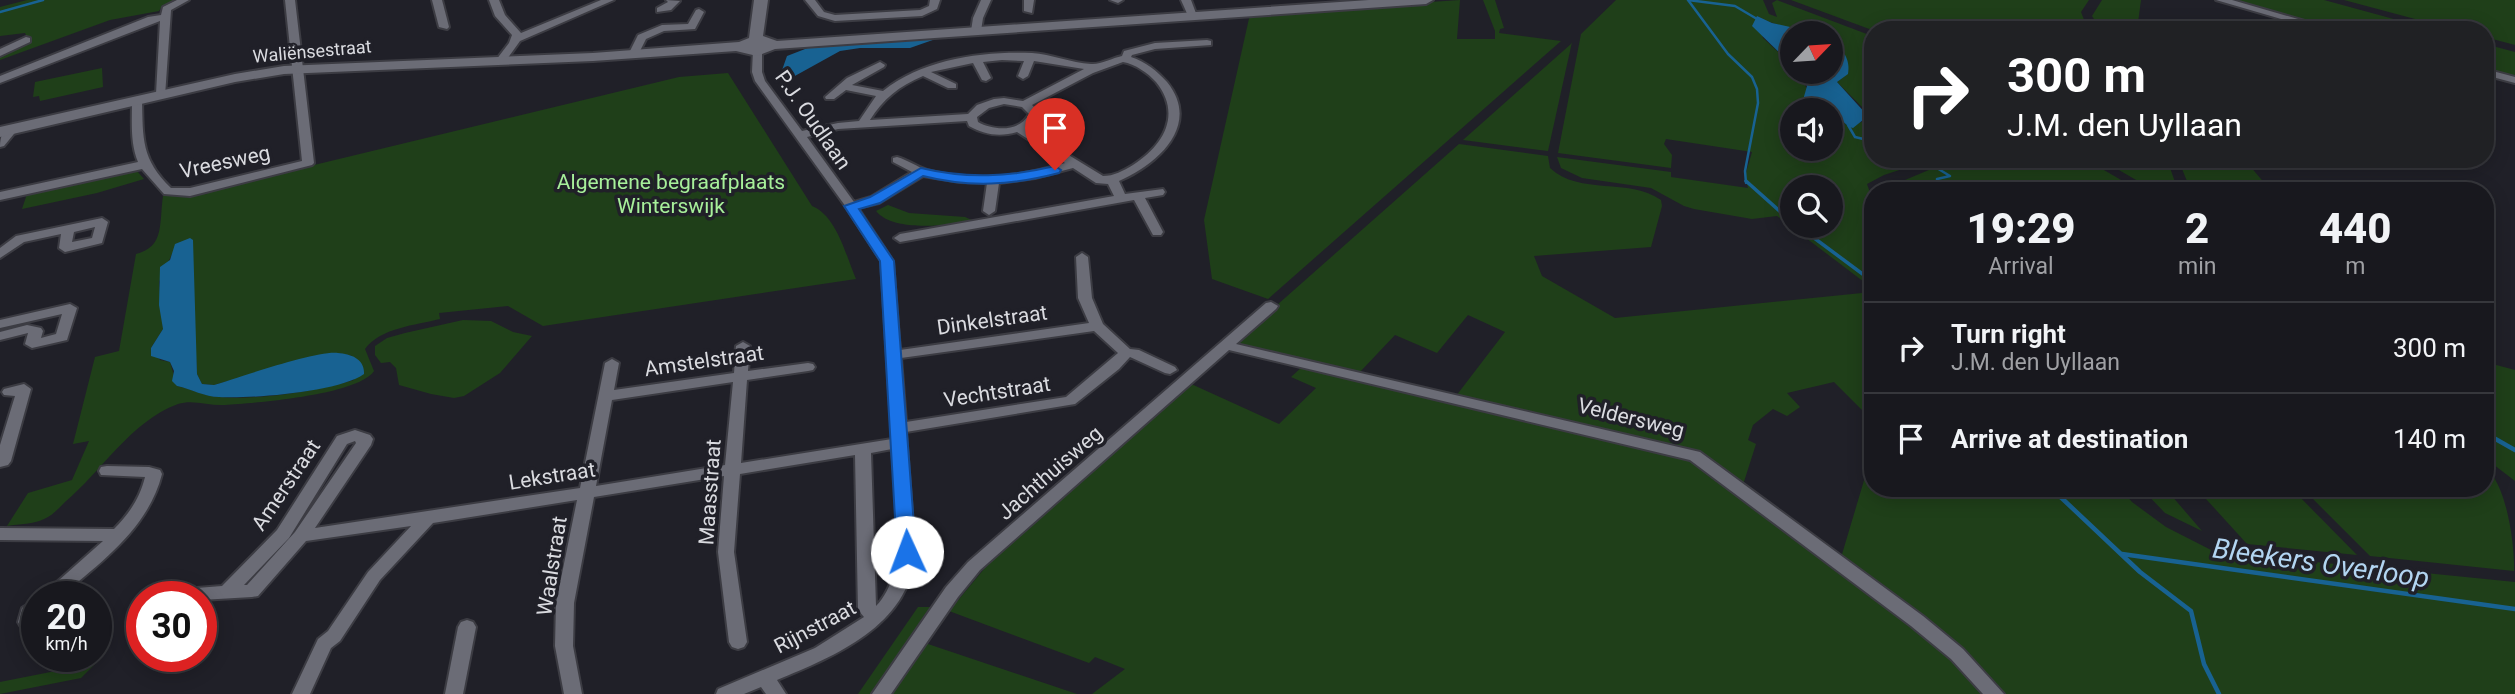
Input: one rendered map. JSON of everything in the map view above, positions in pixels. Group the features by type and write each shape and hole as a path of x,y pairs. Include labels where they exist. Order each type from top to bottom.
{"street":[{"path":"161,94 166,9 184,0"},
{"path":"290,0 299,68"},
{"path":"437,0 444,27"},
{"path":"494,0 500,16 517,35 501,60"},
{"path":"514,40 609,0"},
{"path":"660,10 668,8 675,1 671,0"},
{"path":"761,0 752,46 770,41 772,45 1426,0"},
{"path":"814,1 821,14 835,18 922,13 934,7 935,0"},
{"path":"976,31 986,0"},
{"path":"1186,0 1192,16"},
{"path":"2221,0 2298,21"},
{"path":"634,53 642,37 662,28 692,27 699,12"},
{"path":"0,80 151,19 165,17"},
{"path":"0,53 26,40"},
{"path":"1126,58 1128,53 1141,48 1207,43"},
{"name":"Waliënsestraat","path":"6,130 161,94 299,68 752,46"},
{"name":"P.J. Oudlaan","path":"752,46 760,81 851,206"},
{"path":"862,125 866,114 884,94 923,72 976,59 1031,56 1075,62 1096,69"},
{"path":"1023,76 1031,56"},
{"path":"1018,129 1100,180 1112,180 1149,160 1163,146 1175,117 1173,97 1163,83 1126,58 1116,59 1025,104"},
{"path":"976,59 986,78"},
{"path":"830,97 843,86 880,65"},
{"name":"Vreesweg","path":"142,164 168,191 178,193 308,163 299,68"},
{"path":"923,72 952,86"},
{"path":"2494,74 2515,80"},
{"path":"843,86 884,94"},
{"path":"0,196 142,164 138,148 137,100"},
{"path":"992,103 1025,104 1035,113 1028,124 1018,129 992,131 973,124 971,117 974,112 992,103"},
{"path":"801,135 838,127 971,117"},
{"path":"0,144 6,130"},
{"path":"897,160 921,172 947,178 993,181 1026,177 1073,164"},
{"path":"851,206 875,200 921,172"},
{"path":"1112,180 1122,198"},
{"path":"989,211 993,181"},
{"path":"900,238 1159,192"},
{"path":"1138,196 1157,232"},
{"name":"Rijnstraat","path":"725,694 857,632 876,618 898,589 907,552 887,261 851,206"},
{"path":"0,254 20,239 68,229"},
{"path":"1082,257 1085,298 1097,326 1126,352 1134,353 1170,370"},
{"name":"Jachthuisweg","path":"881,694 952,592 974,566 1271,306"},
{"path":"0,324 70,308 62,337 32,344 36,331 27,329 0,335"},
{"name":"Dinkelstraat","path":"893,355 1097,326"},
{"name":"Veldersweg","path":"1224,345 1695,456 1917,621 1957,654 1995,694"},
{"name":"Maasstraat","path":"738,642 726,552 743,346"},
{"name":"Vechtstraat","path":"899,436 1070,401 1114,366 1126,352"},
{"name":"Waalstraat","path":"573,694 564,646 564,614 612,363"},
{"name":"Amstelstraat","path":"606,396 808,367"},
{"path":"0,462 4,461 7,426 24,388 9,393"},
{"name":"Amerstraat","path":"217,594 225,594 252,591 301,536 323,506 363,445 362,437 355,435 342,440 283,534 225,594"},
{"name":"Lekstraat","path":"428,518 863,448 899,436"},
{"path":"863,448 867,610 876,618"},
{"path":"66,581 119,535 152,487 154,474 143,470 107,471"},
{"path":"301,694 324,644 334,636 374,576 428,518"},
{"name":"Amerstraat","path":"301,536 428,518"},
{"path":"0,534 119,535"},
{"path":"454,694 467,627"},
{"path":"764,677 777,694"}],"green space":[{"path":"27,0 175,0 162,6 159,11 110,20 0,60 0,54 25,46 29,41 25,33 0,36 0,7"},
{"path":"1460,0 1457,39 1495,39 1495,31 1483,0 1495,0 1504,28 1500,29 1499,33 1561,41 1268,299 1212,279 1204,220 1250,14"},
{"path":"1616,0 1763,0 1769,14 1777,17 1772,3 1777,0 1832,21 1780,21 1780,25 1757,16 1763,38 1780,54 1780,84 1804,84 1808,90 1805,93 1808,98 1780,98 1780,161 1843,161 1843,122 1849,127 1864,121 1864,168 1905,168 1871,182 1864,182 1864,282 1806,238 1843,238 1843,175 1780,175 1780,218 1777,216 1752,219 1684,206 1651,188 1582,178 1561,168 1557,157 1671,172 1671,177 1748,188 1745,176 1752,152 1666,139 1664,144 1672,155 1671,168 1558,153 1581,34"},
{"path":"1791,0 2089,0 2081,12 2084,21 1864,21 1864,27"},
{"path":"2102,0 2141,0 2138,21 2095,21 2092,16"},
{"path":"2228,0 2324,0 2401,21 2305,21"},
{"path":"2344,0 2515,0 2515,45 2494,39 2494,21 2422,21"},
{"path":"1843,25 1864,33 1864,121 1863,108 1839,84 1843,84 1843,77 1848,73 1843,52"},
{"path":"1572,42 1548,151 1463,140 1571,44"},
{"path":"2494,46 2515,52 2515,78 2494,72"},
{"path":"102,68 103,87 40,101 39,96 33,97 35,82"},
{"name":"Algemene begraafplaats Winterswijk","path":"728,73 812,206 821,211 834,227 856,279 543,326 508,306 439,313 440,319 399,328 372,342 365,349 374,371 348,386 328,392 259,402 219,405 184,403 161,412 131,434 53,514 36,522 7,526 28,493 72,480 89,441 73,444 95,357 119,351 136,254 145,251 156,240 163,196 207,194 211,190 679,77","holes":["172,254 193,308 197,374 202,384 214,385 319,355 338,353 352,356 354,380 304,391 235,398 213,396 177,386 170,362 160,360 151,348 163,329 159,282"]},
{"path":"1459,144 1548,156 1550,168 1576,182 1634,189 1661,200 1662,206 1651,247 1534,256 1542,276 1615,318 1864,293 1864,412 1834,382 1787,393 1800,407 1787,416 1773,409 1753,425 1748,440 1756,444 1742,488 1708,462 1456,396 1505,332 1468,315 1437,353 1395,335 1359,373 1233,344"},
{"path":"1934,168 2100,168 2125,182 1911,182 1905,180"},
{"path":"2115,168 2170,168 2175,182 2140,182"},
{"path":"2182,168 2252,168 2263,182 2187,182"},
{"path":"136,170 144,179 97,193 22,209 27,194"},
{"path":"888,205 909,213 965,217 974,221 908,225 884,218 876,211"},
{"path":"463,320 491,321 513,332 532,336 500,373 464,396 454,398 399,385 396,368 390,362 381,363 375,355 375,346 387,338"},
{"path":"2494,364 2515,370 2515,481 2494,465"},
{"path":"1303,366 1693,461 1930,636 1989,694 1092,694 1125,669 1095,657 1089,663 949,611 989,563 1189,383 1279,424 1316,388 1291,377"},
{"path":"2494,478 2508,516 2514,571 2370,556 2311,497 2494,497"},
{"path":"1864,480 1864,497 2128,497 2166,527 2215,552 2515,582 2515,694 2002,694 1840,561"},
{"path":"2150,497 2173,497 2202,531 2165,513"},
{"path":"2204,497 2300,497 2357,555 2247,544"},
{"path":"918,607 935,607 872,694 858,694"},
{"path":"925,643 1077,694 890,694"},
{"path":"51,672 87,672 81,678 0,694 0,682"}],"water":[{"path":"1757,16 1780,25 1780,53 1752,26"},
{"path":"947,35 910,48 860,48 840,51 793,77 784,78 781,73 787,56 818,44"},
{"path":"1843,52 1848,63 1848,74 1843,78"},
{"path":"1805,84 1839,84 1864,112 1864,119 1853,128 1849,127 1843,122 1843,98 1804,98"},
{"path":"190,238 193,240 197,374 202,384 214,385 328,353 356,358 364,369 364,374 316,390 252,397 214,397 177,386 172,381 174,371 170,362 151,356 151,348 163,329 159,305 160,267 170,260 175,244"}],"waterway":[{"path":"0,12 43,0"},
{"path":"1746,183 1745,171 1758,103 1757,89 1752,77 1728,54 1688,0 1735,6 1757,19"},
{"path":"1848,125 1855,137 1864,139"},
{"path":"1937,168 1950,176 1937,179 1938,182"},
{"path":"1746,181 1780,211"},
{"path":"1814,238 1864,275"},
{"path":"2494,438 2515,450"},
{"path":"2061,497 2140,572 2191,611 2204,664 2219,694"},
{"name":"Bleekers Overloop","path":"2122,554 2515,609"}],"route":[{"path":"907,552 887,261 851,206 875,200 921,172 978,181 1005,180 1055,170"}]}
